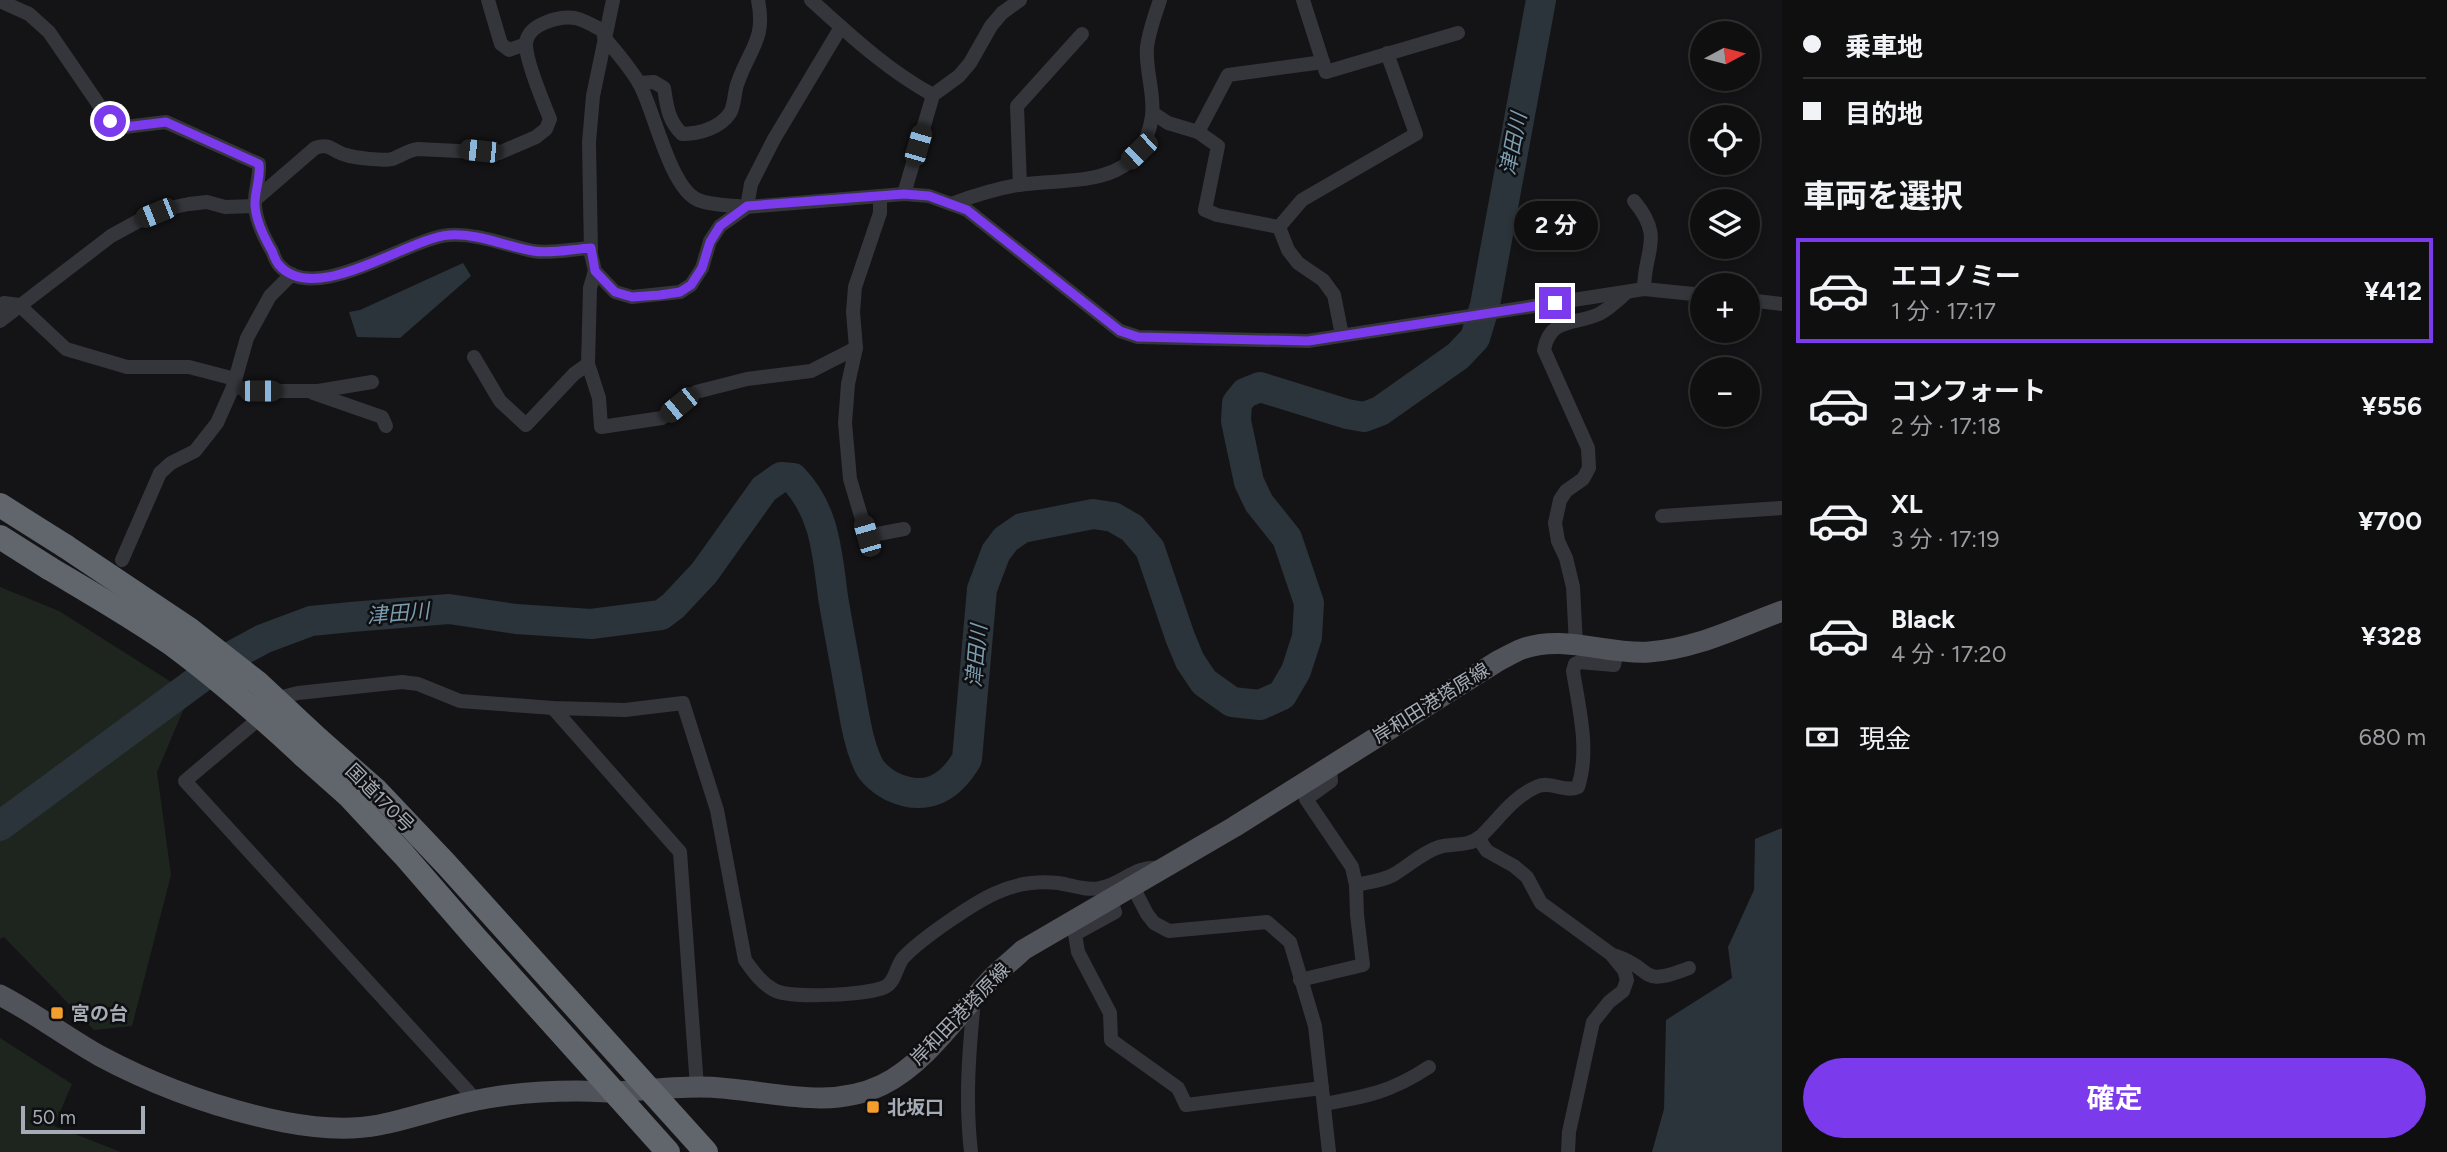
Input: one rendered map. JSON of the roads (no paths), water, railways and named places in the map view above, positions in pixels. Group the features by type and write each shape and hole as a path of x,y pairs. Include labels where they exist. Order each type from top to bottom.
{"highway":[{"name":"国道170号","path":"0,505 189,629 258,683 349,796 668,1152"},
{"name":"国道170号","path":"0,537 173,646 242,699 376,790 706,1152"}],"main road":[{"name":"岸和田港塔原線","path":"0,995 52,1024 99,1055 150,1080 224,1107 283,1122 328,1129 360,1128 477,1100 542,1092 614,1092 697,1087 810,1099 860,1094 903,1072 995,975 1023,950 1234,827 1510,655 1541,645 1576,645 1647,653 1691,645 1782,611"}],"street":[{"path":"488,0 501,44 509,50 526,44"},
{"path":"613,0 593,96 589,142 591,248 595,271 590,288 588,364 599,398 601,427 662,418 696,392 747,379 811,372 856,348"},
{"path":"639,83 654,82 664,88 667,111 682,134 706,131 723,120 732,111 738,82 760,35 758,0"},
{"path":"811,0 905,80 933,96"},
{"path":"904,194 933,96 959,76 970,63 991,26 1002,13 1020,0"},
{"path":"951,204 997,189 1020,185 1079,182 1102,176 1125,165 1139,151 1149,132 1153,113 1147,47 1160,0"},
{"path":"1303,0 1326,72 1458,33"},
{"path":"0,1 29,13 49,32 110,121 125,127 166,122 259,164 255,203 268,245 280,266 292,274 308,278 358,270 433,237 452,234 536,251 591,248"},
{"path":"0,321 111,236 142,219 169,208 189,204 207,202 225,207 255,203 315,148 323,145 330,146 344,155 391,159 406,151 418,149 499,153 536,137 546,129 550,119 526,44 528,35 537,26 564,18 577,18 605,34 639,83 672,170 684,188 697,200 747,206 904,194 929,196 967,210 1120,331 1138,337 1295,341 1644,289 1690,294"},
{"path":"595,271 615,292 632,297 680,292 691,285 702,268 710,242 720,226 747,206 751,184 774,139 841,27"},
{"path":"1020,185 1017,106 1082,34"},
{"path":"1279,227 1302,200 1416,134 1387,53"},
{"path":"1198,132 1228,75 1322,62"},
{"path":"1153,113 1168,123 1198,132 1218,146 1205,210 1217,215 1279,227"},
{"path":"880,196 880,213 855,287 853,312 856,348 845,423 850,480 867,536 904,529"},
{"path":"1634,201 1651,230 1651,248 1644,276 1644,289"},
{"path":"1279,227 1288,250 1298,263 1323,280 1334,295 1342,335"},
{"path":"122,560 160,473 171,463 195,450 217,423 234,383 247,338 257,318 270,296 292,274"},
{"path":"1576,645 1573,587 1555,523 1560,500 1566,491 1583,479 1589,468 1588,448 1544,350 1546,336 1560,325 1599,314 1627,292"},
{"path":"1760,301 1782,304"},
{"path":"0,306 4,303 19,305 66,349 127,367 189,367 260,391 308,391 372,382"},
{"path":"474,357 500,401 526,425 574,373 588,364"},
{"path":"308,391 382,417 386,425"},
{"path":"1662,516 1782,508"},
{"path":"1356,885 1391,876 1425,852 1442,846 1469,843 1478,838 1509,805 1535,787 1545,784 1572,790 1578,787 1581,776 1582,729 1573,671 1575,664 1590,662 1614,665 1617,651"},
{"path":"477,1100 185,781 286,696 402,682 418,684 460,701 553,708 625,710 683,702 717,810 745,960 758,979 787,994 858,993 886,987 893,979 898,964 907,954 970,907 999,892 1041,882 1060,883 1088,890 1104,888 1146,867 1160,869"},
{"path":"553,708 680,852 697,1087"},
{"path":"1300,980 1363,965 1352,867 1306,799 1331,781 1330,768"},
{"path":"1478,838 1488,851 1527,877 1541,902 1611,954 1624,970 1627,979 1623,991 1593,1022 1569,1132 1568,1152"},
{"path":"1132,885 1147,914 1169,931 1267,922 1290,942 1315,1026 1329,1152"},
{"path":"1110,897 1115,912 1075,934 1078,951 1110,1013 1111,1040 1178,1088 1186,1105 1322,1088"},
{"path":"1611,954 1626,959 1646,975 1656,978 1667,977 1689,968"},
{"path":"971,1152 967,1119 967,1071 974,998"},
{"path":"1324,1104 1367,1097 1403,1084 1429,1067"}],"waterway":[{"name":"津田川","path":"0,826 228,658 263,639 311,621 449,609 516,619 591,624 661,615 704,573 764,489 781,477 793,478 804,491 818,518 826,548 861,745 872,771 891,786 914,793 935,790 952,779 967,759 982,589 996,552 1006,539 1022,528 1093,514 1113,517 1132,528 1150,549 1180,637 1190,661 1204,682 1232,702 1260,705 1282,695 1296,671 1307,637 1309,603 1287,538 1259,503 1249,482 1236,421 1237,403 1245,393 1260,387 1364,417 1380,411 1458,356 1475,338 1485,305 1541,0"}],"place":[{"name":"宮の台","path":"57,1013"},
{"name":"北坂口","path":"873,1107"}]}
